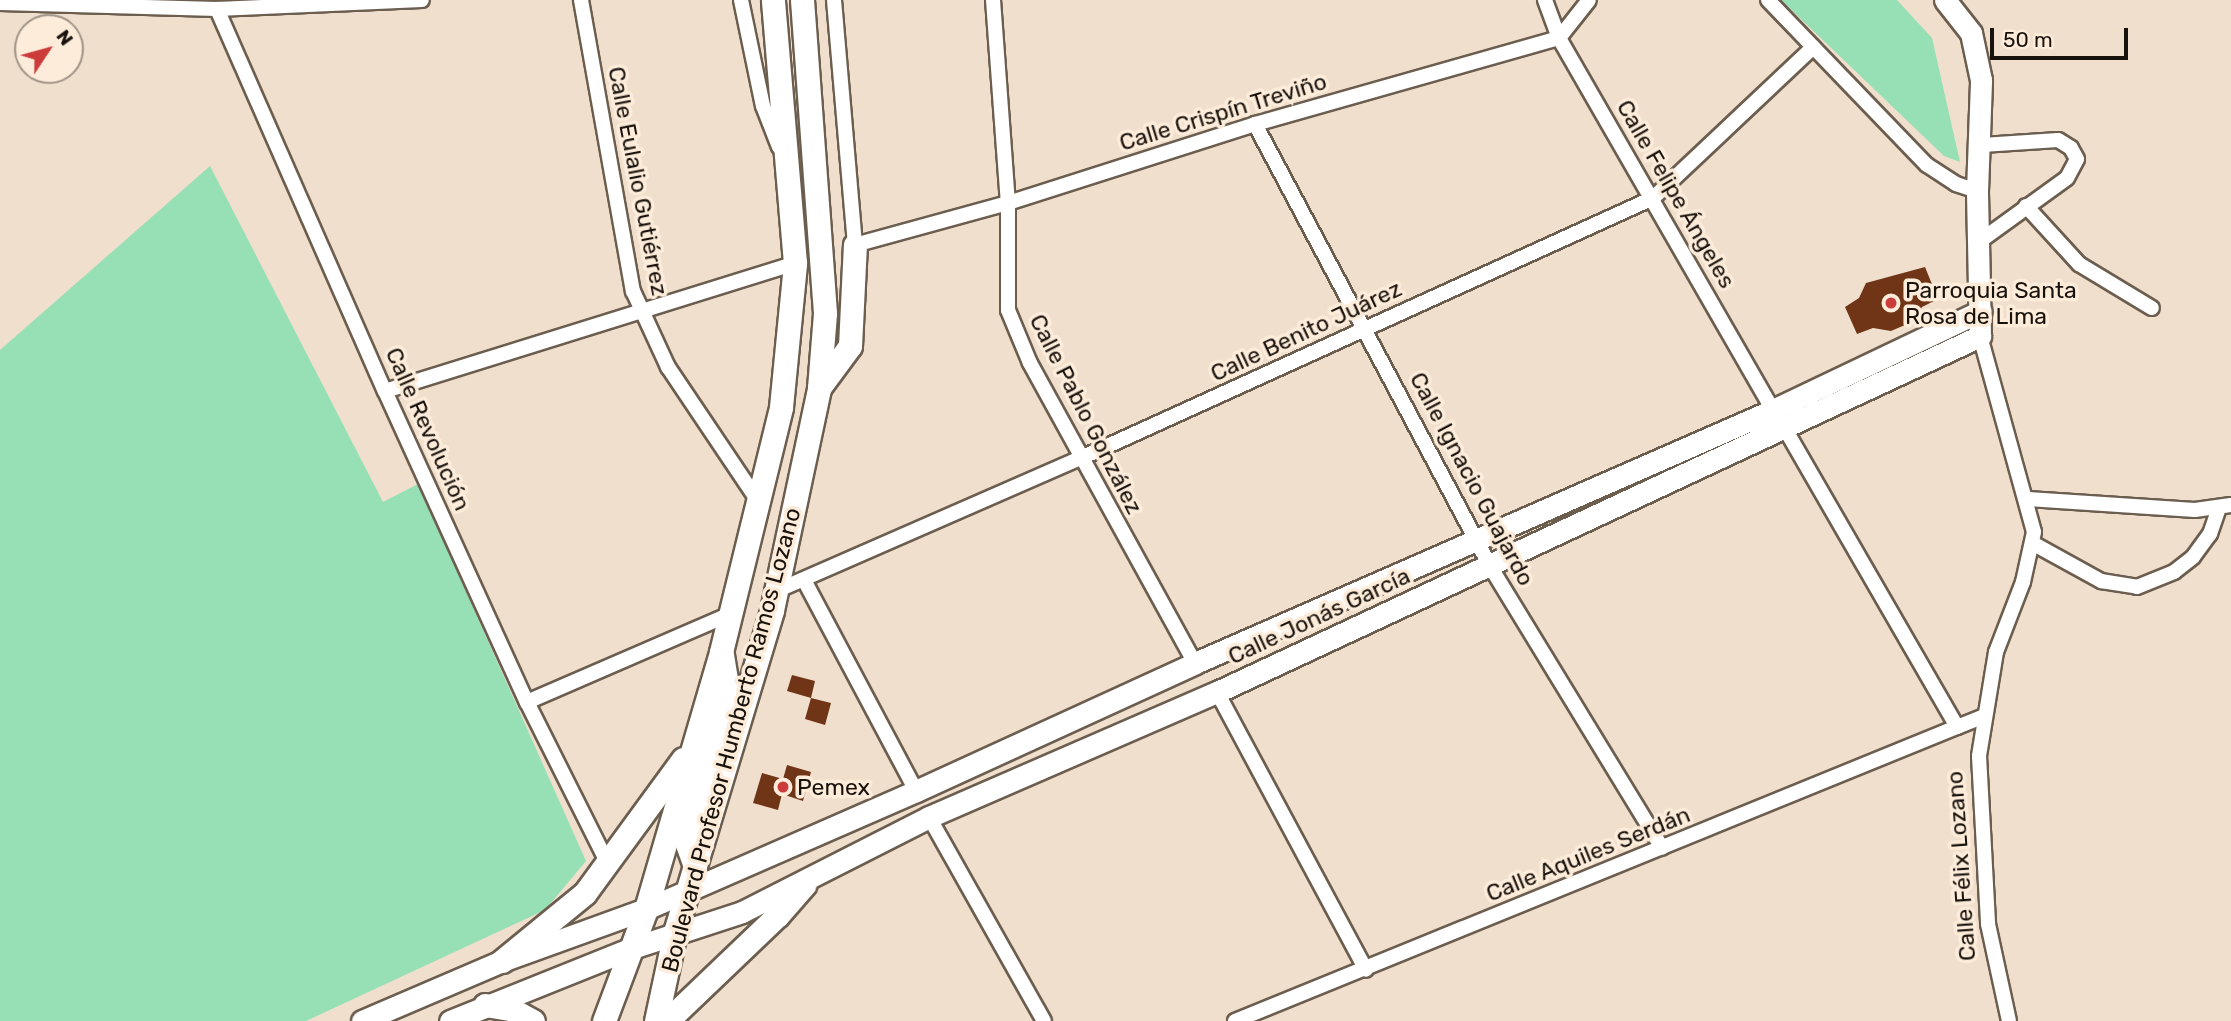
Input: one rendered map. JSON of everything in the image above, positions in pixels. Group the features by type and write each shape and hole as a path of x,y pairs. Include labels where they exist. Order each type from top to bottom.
{"main road":[{"name":"Boulevard Profesor Humberto Ramos Lozano","path":"604,1021 646,909 721,652 760,505 789,355 795,263 790,174 777,63 773,0"},
{"name":"Boulevard Profesor Humberto Ramos Lozano","path":"656,1021 675,932 777,585 819,388 825,313 802,0"},
{"path":"819,388 850,346 855,245"},
{"path":"760,505 779,536 777,585"},
{"path":"695,866 685,838 729,698 721,652"},
{"path":"502,961 564,914 608,864 693,745"},
{"path":"667,1021 769,925 804,885"},
{"path":"485,1005 511,1009 533,1021"}],"street":[{"path":"0,3 217,9 422,0"},
{"name":"Calle Eulalio Gutiérrez","path":"581,0 639,308 703,424 760,505"},
{"path":"741,0 763,106 790,174"},
{"path":"834,0 855,245"},
{"name":"Calle Pablo González","path":"993,0 1008,203 1008,310 1081,458 1195,663"},
{"name":"Calle Felipe Ángeles","path":"1545,0 1559,38 1957,727"},
{"path":"1559,38 1589,0"},
{"path":"1768,0 1927,165 1956,184 1977,191"},
{"name":"Calle Félix Lozano","path":"1945,0 1961,17 1977,55 1982,145 1977,191 1980,336 2028,499 2034,544 1996,652 1984,716 1979,799 1984,885 1995,970 2008,1021"},
{"name":"Calle Revolución","path":"217,9 385,391 527,702 608,864"},
{"name":"Calle Crispín Treviño","path":"855,245 1008,203 1255,124 1559,38"},
{"name":"Calle Benito Juárez","path":"777,585 804,580 1081,458 1653,198 1813,47"},
{"name":"Calle Ignacio Guajardo","path":"1255,124 1490,566 1662,848"},
{"path":"1980,242 2074,170 2077,159 2071,148 2058,140 1982,145"},
{"path":"2026,206 2079,264 2152,308"},
{"path":"385,391 639,308 795,263"},
{"name":"Calle Jonás García","path":"450,1021 632,948 742,912 804,885 929,817 1217,692 1490,566 1779,419 1981,311"},
{"name":"Calle Jonás García","path":"362,1021 502,961 689,891 916,792 1195,663 1478,542 1980,336"},
{"path":"2028,499 2225,506 2210,534 2193,557 2174,572 2137,587 2101,581 2034,544"},
{"path":"804,580 916,792"},
{"path":"527,702 730,614"},
{"path":"1217,692 1366,970"},
{"path":"1957,727 1984,716"},
{"name":"Calle Aquiles Serdán","path":"1235,1021 1366,970 1957,727"},
{"path":"929,817 1044,1021"}],"green space":[{"path":"1781,0 1897,0 1932,38 1960,162 1944,156"},
{"path":"210,166 383,502 418,484 586,861 545,910 306,1021 0,1021 0,350"}],"building":[{"name":"Parroquia Santa Rosa de Lima","path":"1925,267 1938,299 1922,307 1912,322 1891,331 1873,328 1857,334 1845,307 1859,298 1866,283"},
{"path":"792,675 815,681 811,698 787,691"},
{"name":"Pemex","path":"811,698 831,703 825,725 805,719"},
{"name":"Pemex","path":"787,765 811,772 803,801 782,794 778,810 753,803 762,773 783,779"}],"place":[{"name":"Parroquia Santa Rosa de Lima","path":"1891,303"},
{"name":"Pemex","path":"783,787"}]}
